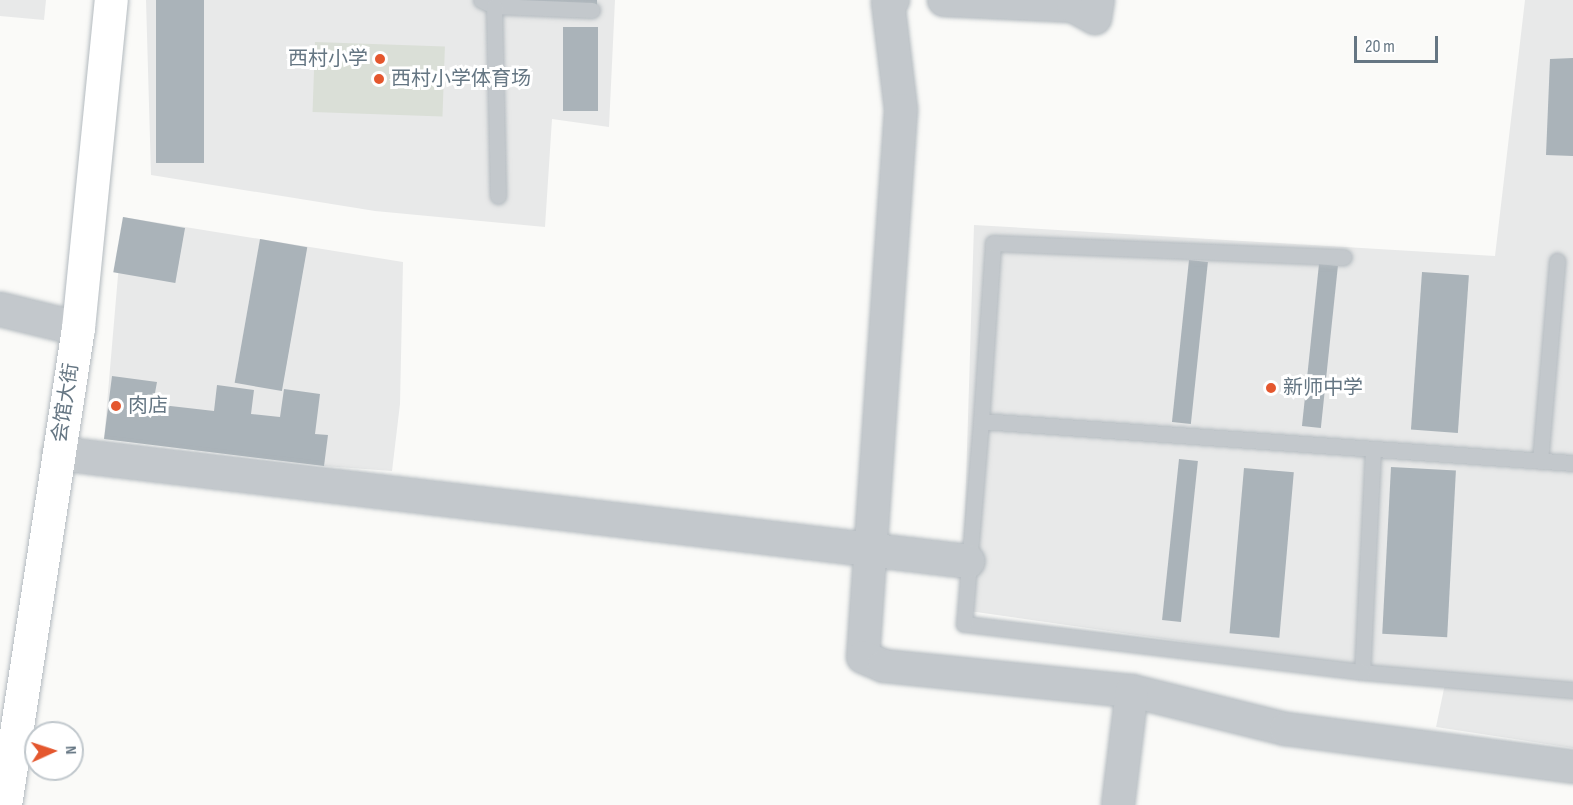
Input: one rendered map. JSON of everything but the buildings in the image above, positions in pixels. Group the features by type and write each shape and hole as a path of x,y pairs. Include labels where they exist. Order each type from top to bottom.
{"main road":[{"name":"会馆大街","path":"5,805 78,328 111,0"}],"street":[{"path":"893,0 888,2 901,111 873,549 863,657 884,666 1132,691 1286,729 1573,768"},
{"path":"944,0 1072,6 1095,18 1098,0"},
{"path":"0,309 78,328"},
{"path":"58,453 968,561"},
{"path":"1118,805 1132,691"}],"lane":[{"path":"498,196 487,3 592,10"},
{"path":"1344,257 993,243 964,624 1362,672 1573,690"},
{"path":"1540,461 1557,261"},
{"path":"981,421 1573,463"},
{"path":"1362,672 1373,450"}],"shaded area":[{"path":"0,0 46,0 44,20 0,16"},
{"name":"西村小学","path":"146,0 615,0 609,127 552,119 545,227 375,211 151,175"},
{"name":"新师中学","path":"1525,0 1573,0 1573,748 1436,727 1446,679 962,610 974,225 1495,256"},
{"name":"西村小学体育场","path":"315,42 445,47 442,116 313,112"},
{"path":"123,217 403,262 400,404 392,471 324,466 104,439"}],"place":[{"name":"西村小学","path":"380,59"},
{"name":"西村小学体育场","path":"379,79"},
{"name":"新师中学","path":"1271,388"},
{"name":"肉店","path":"116,406"}]}
